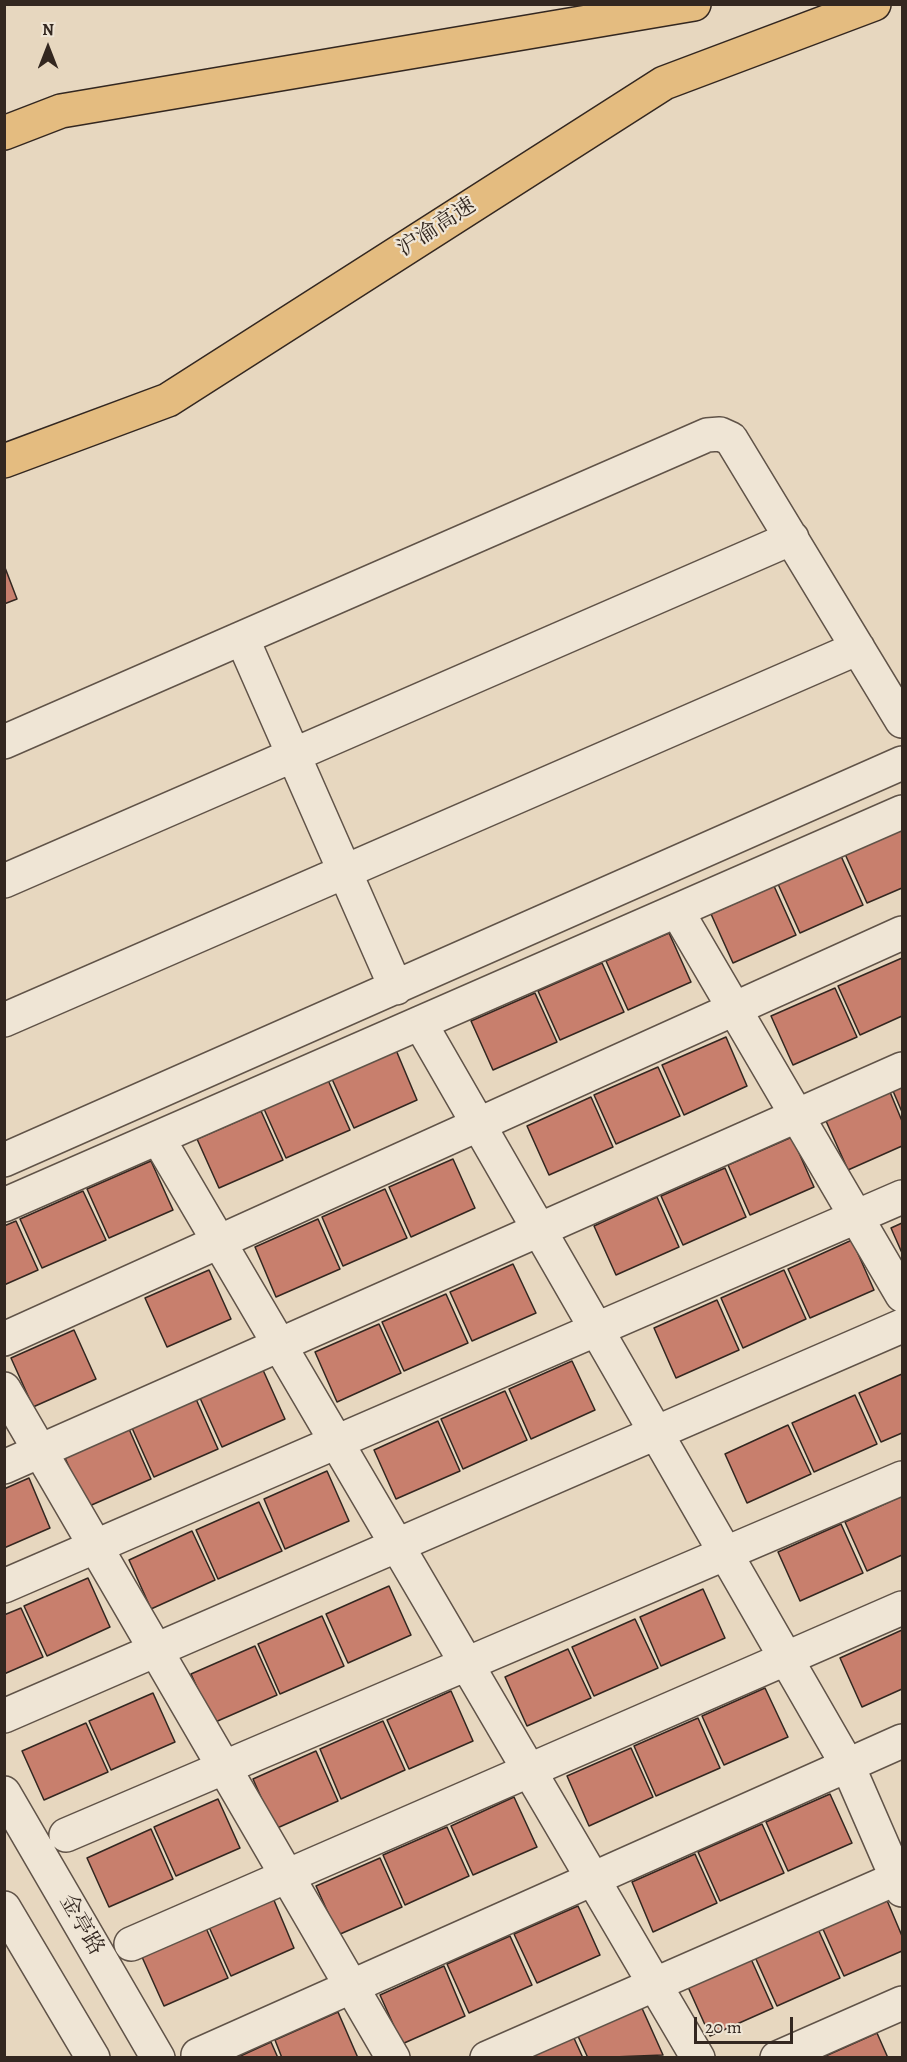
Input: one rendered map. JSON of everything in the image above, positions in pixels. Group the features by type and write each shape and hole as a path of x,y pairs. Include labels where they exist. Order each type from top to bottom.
{"highway":[{"path":"4,133 61,111 694,4"},
{"name":"沪渝高速","path":"4,461 168,400 664,83 874,4"}],"street":[{"path":"4,742 706,435 720,434 731,439 903,721"},
{"path":"4,881 792,538"},
{"path":"242,638 396,988"},
{"path":"4,1020 858,648"},
{"path":"4,1160 903,763"},
{"path":"4,1205 903,812"},
{"path":"677,911 903,1295"},
{"path":"4,1339 903,933"},
{"path":"420,1023 848,1766 901,1882 655,1984 487,2058"},
{"path":"4,1467 903,1069"},
{"path":"158,1138 698,2058"},
{"path":"4,1586 903,1197"},
{"path":"4,1716 903,1326"},
{"path":"4,1389 393,2058"},
{"path":"66,1835 903,1478"},
{"path":"131,1944 903,1608"},
{"path":"198,2055 903,1742"},
{"name":"金亭路","path":"4,1793 159,2058"},
{"path":"4,1908 15,1947 93,2058"},
{"path":"777,2058 903,2003"}],"building":[{"path":"4,565 17,599 4,604"},
{"path":"902,829 902,888 867,903 845,854"},
{"path":"841,856 863,905 800,933 778,884"},
{"path":"774,886 796,935 733,963 711,914"},
{"path":"669,933 691,982 628,1010 606,961"},
{"path":"902,958 902,1016 860,1035 838,986"},
{"path":"602,963 624,1012 560,1040 538,991"},
{"path":"835,988 857,1037 793,1065 771,1016"},
{"path":"535,993 557,1042 493,1070 471,1021"},
{"path":"726,1037 747,1086 684,1115 662,1065"},
{"path":"396,1050 417,1100 354,1128 332,1079"},
{"path":"658,1067 680,1116 616,1144 594,1095"},
{"path":"328,1080 350,1130 286,1158 264,1109"},
{"path":"902,1087 902,1112 893,1091"},
{"path":"890,1092 902,1121 902,1146 848,1170 826,1121"},
{"path":"591,1097 613,1147 549,1175 527,1126"},
{"path":"261,1111 283,1160 219,1188 197,1139"},
{"path":"792,1137 814,1187 750,1215 728,1165"},
{"path":"453,1159 475,1208 411,1237 389,1187"},
{"path":"151,1161 173,1210 109,1238 87,1189"},
{"path":"725,1168 746,1217 683,1245 661,1196"},
{"path":"385,1189 407,1238 343,1266 322,1217"},
{"path":"83,1191 106,1240 42,1268 20,1219"},
{"path":"657,1197 679,1247 616,1275 594,1226"},
{"path":"318,1219 340,1269 276,1297 255,1247"},
{"path":"16,1221 38,1270 4,1285 4,1226"},
{"path":"902,1223 902,1253 891,1228"},
{"path":"852,1240 874,1290 810,1318 788,1269"},
{"path":"513,1264 536,1313 472,1341 450,1292"},
{"path":"209,1270 231,1319 167,1347 145,1298"},
{"path":"784,1270 806,1319 743,1348 721,1298"},
{"path":"446,1294 468,1343 404,1371 382,1322"},
{"path":"717,1300 739,1350 676,1378 654,1328"},
{"path":"379,1324 401,1373 337,1402 315,1352"},
{"path":"74,1330 96,1379 33,1407 11,1358"},
{"path":"572,1361 595,1410 531,1439 509,1389"},
{"path":"263,1370 285,1419 222,1447 200,1398"},
{"path":"902,1374 902,1433 881,1442 859,1393"},
{"path":"505,1391 527,1440 463,1469 441,1419"},
{"path":"855,1395 877,1444 814,1472 792,1423"},
{"path":"196,1399 218,1449 154,1477 132,1428"},
{"path":"438,1421 460,1471 396,1499 374,1450"},
{"path":"788,1425 811,1474 747,1503 725,1454"},
{"path":"129,1429 151,1479 87,1507 65,1458"},
{"path":"327,1471 349,1521 285,1549 264,1499"},
{"path":"29,1478 50,1528 4,1548 4,1489"},
{"path":"902,1496 902,1555 867,1571 845,1522"},
{"path":"259,1502 282,1551 218,1579 196,1530"},
{"path":"841,1524 863,1573 800,1601 778,1552"},
{"path":"192,1531 215,1580 151,1609 129,1560"},
{"path":"88,1578 110,1627 47,1656 24,1606"},
{"path":"389,1586 411,1635 348,1663 326,1614"},
{"path":"703,1589 725,1638 661,1666 640,1617"},
{"path":"21,1608 43,1657 4,1674 4,1615"},
{"path":"322,1616 344,1666 280,1694 258,1644"},
{"path":"635,1619 658,1668 594,1696 572,1647"},
{"path":"902,1630 902,1689 862,1707 840,1658"},
{"path":"255,1646 277,1695 213,1723 191,1674"},
{"path":"568,1649 591,1698 527,1726 505,1677"},
{"path":"765,1688 788,1737 724,1765 702,1716"},
{"path":"451,1691 473,1741 409,1769 387,1720"},
{"path":"153,1693 175,1742 111,1770 89,1721"},
{"path":"698,1718 720,1768 656,1796 634,1746"},
{"path":"383,1721 405,1770 341,1799 320,1749"},
{"path":"86,1723 108,1772 44,1800 22,1751"},
{"path":"631,1748 653,1797 589,1826 567,1776"},
{"path":"316,1751 338,1801 275,1829 253,1779"},
{"path":"830,1794 852,1843 788,1871 766,1822"},
{"path":"514,1797 537,1847 473,1875 451,1826"},
{"path":"218,1799 240,1848 176,1876 154,1827"},
{"path":"762,1824 784,1873 720,1901 698,1852"},
{"path":"447,1827 469,1876 405,1905 383,1855"},
{"path":"151,1829 173,1879 109,1907 87,1858"},
{"path":"695,1854 717,1903 653,1932 632,1882"},
{"path":"380,1858 402,1907 338,1935 316,1886"},
{"path":"273,1898 294,1948 231,1976 209,1927"},
{"path":"886,1898 902,1936 902,1951 844,1976 822,1927"},
{"path":"578,1906 600,1955 537,1983 514,1934"},
{"path":"206,1928 228,1978 164,2006 142,1957"},
{"path":"818,1929 840,1978 777,2006 755,1957"},
{"path":"510,1936 532,1985 469,2013 447,1964"},
{"path":"751,1959 773,2008 710,2036 688,1987"},
{"path":"444,1966 465,2016 402,2044 380,1995"},
{"path":"641,2006 663,2055 588,2058 577,2034"},
{"path":"338,2012 358,2058 282,2058 275,2040"},
{"path":"877,2033 888,2058 821,2058"},
{"path":"573,2036 583,2058 524,2058"},
{"path":"271,2042 278,2058 236,2058"}]}
